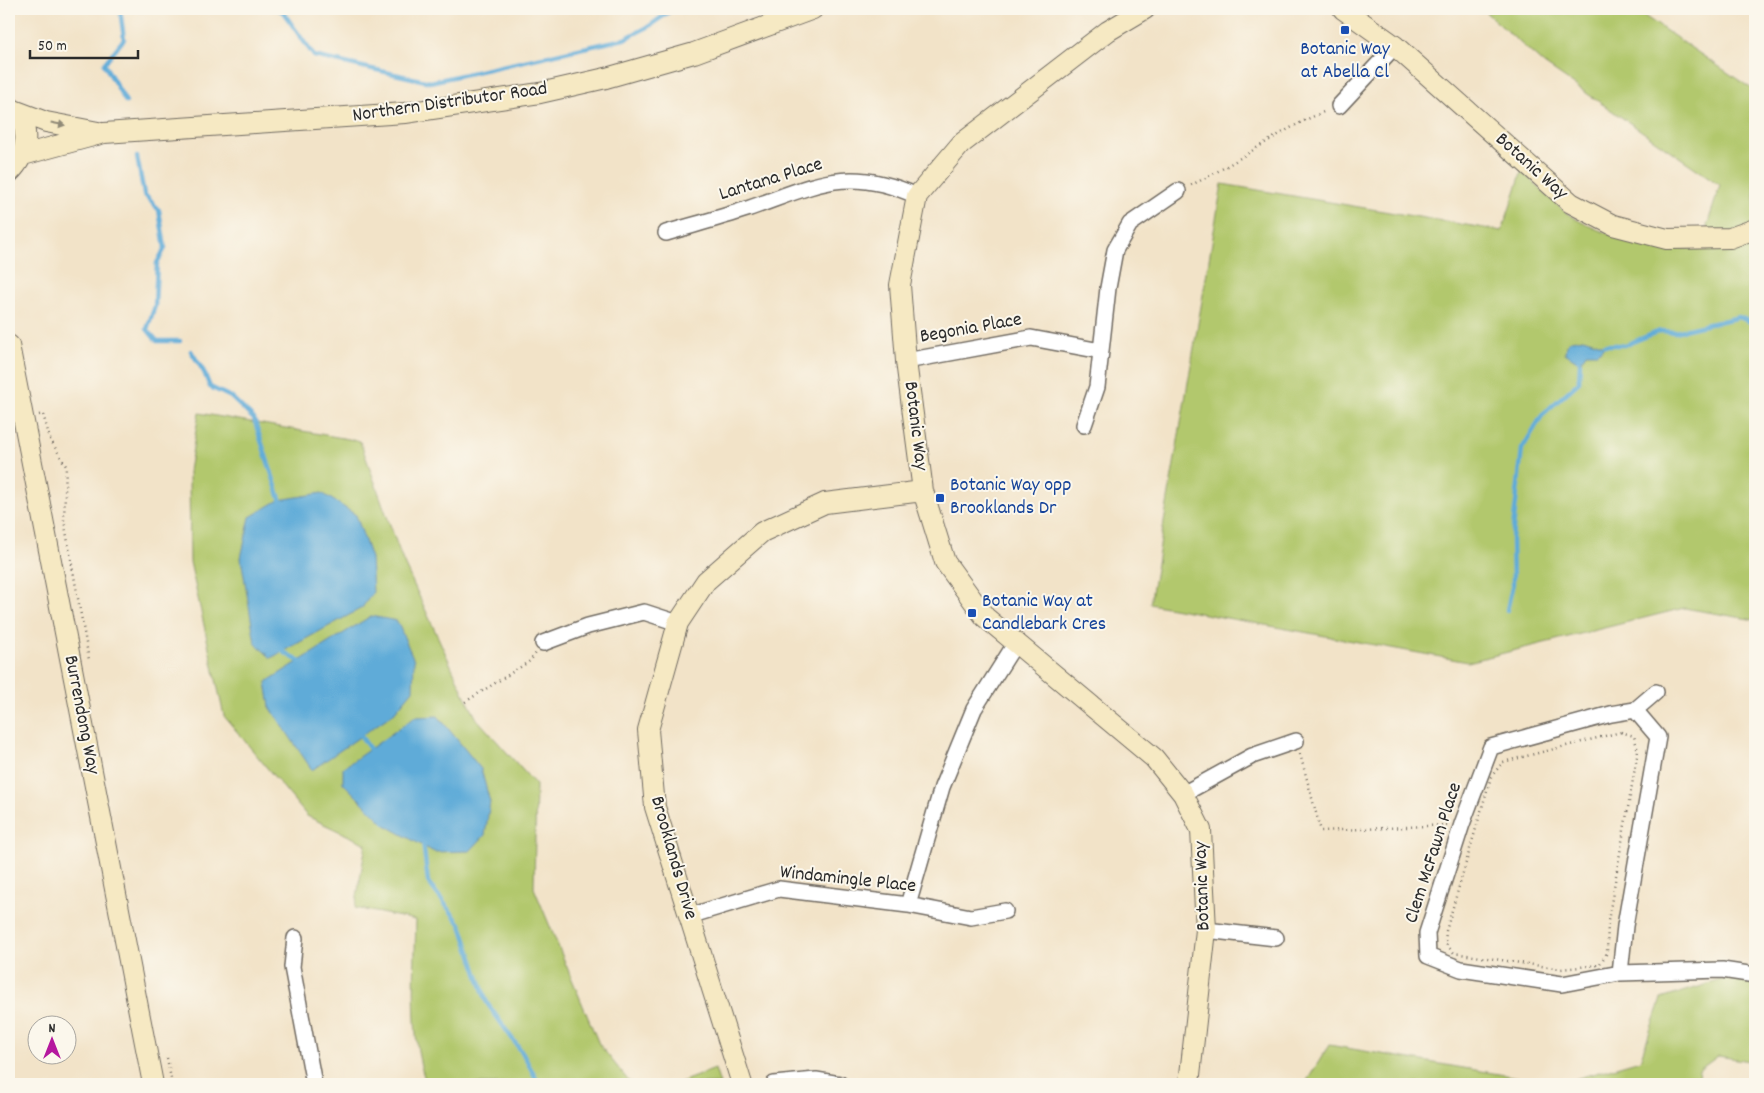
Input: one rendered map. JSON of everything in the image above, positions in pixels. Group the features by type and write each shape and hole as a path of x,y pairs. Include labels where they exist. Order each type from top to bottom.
{"street":[{"name":"Northern Distributor Road","path":"11,108 46,122 104,133 405,113 540,93 606,78 694,53 813,9"},
{"name":"Botanic Way","path":"1145,9 1100,37 961,144 917,196 900,285 906,361 923,491 945,562 984,617 1154,758 1183,794 1201,830 1206,930 1189,1084"},
{"name":"Botanic Way","path":"1343,9 1396,46 1570,203 1613,225 1667,239 1730,238 1755,229"},
{"path":"1339,106 1396,46"},
{"path":"9,187 25,132 22,122 11,108"},
{"name":"Northern Distributor Road","path":"17,164 104,133"},
{"name":"Lantana Place","path":"666,232 745,210 820,183 846,179 874,180 893,185 917,196"},
{"path":"1084,425 1097,387 1114,250 1130,224 1178,191"},
{"name":"Begonia Place","path":"906,361 1031,338 1101,351"},
{"name":"Burrendong Way","path":"9,345 153,1084"},
{"name":"Brooklands Drive","path":"742,1084 655,807 648,730 678,623 706,581 762,532 825,503 923,491"},
{"path":"543,643 588,626 644,612 678,623"},
{"path":"908,905 942,787 974,709 1015,644"},
{"path":"1620,974 1624,926 1658,737 1635,710 1656,692"},
{"name":"Clem McFawn Place","path":"1635,710 1611,714 1491,747 1462,824 1427,933 1428,956 1461,970 1562,984 1620,974 1722,970 1755,975"},
{"path":"1183,794 1252,756 1296,741"},
{"name":"Windamingle Place","path":"689,916 779,888 908,905 971,916 1005,911"},
{"path":"1206,930 1276,938"},
{"path":"295,938 292,967 314,1084"},
{"path":"774,1084 816,1080 840,1084"}],"path":[{"path":"1178,191 1216,173 1308,118 1339,106"},
{"path":"23,418 43,414 50,440 66,466 64,520 90,665"},
{"path":"466,702 530,661"},
{"path":"1621,732 1634,736 1638,751 1608,921 1607,953 1599,965 1560,969 1454,953 1445,943 1446,931 1491,777 1503,762 1621,732"},
{"path":"1296,741 1321,831 1435,826"},
{"path":"166,1056 172,1084"}],"green space":[{"path":"1482,9 1634,9 1755,91 1755,620 1684,608 1468,662 1150,604 1222,184 1502,231 1522,171 1564,211 1595,228 1634,241 1654,245 1693,249 1710,248 1707,226 1720,185 1544,64"},
{"path":"199,413 360,441 403,561 465,696 477,719 536,785 534,888 599,1044 631,1084 427,1084 421,1067 415,1026 416,920 355,908 366,844 307,816 224,716 190,562 189,471"},
{"path":"1755,969 1755,1062 1718,1056 1699,1070 1697,1084 1558,1084 1640,1060 1661,999"},
{"path":"1329,1045 1557,1084 1305,1084"},
{"path":"715,1069 720,1084 676,1084"}],"water":[{"path":"1583,338 1605,345 1598,353 1586,353 1580,363 1565,353 1566,345 1571,340"},
{"path":"322,493 356,515 371,558 373,592 362,608 271,658 255,643 241,558 250,517 279,500"},
{"path":"371,616 397,621 414,660 413,690 394,713 312,770 270,707 266,682"},
{"path":"438,716 481,769 490,802 485,835 470,851 434,852 385,825 343,783 343,768 415,717"}],"waterway":[{"path":"120,9 124,39 104,64 126,102"},
{"path":"278,9 283,12 314,56 430,82 624,39 648,27 673,9"},
{"path":"137,157 144,194 159,210 165,248 157,263 155,306 147,329 157,341 180,341"},
{"path":"1605,345 1625,345 1660,331 1675,332 1739,317 1755,324"},
{"path":"191,351 204,372 210,387 231,397 254,419 282,505"},
{"path":"1507,610 1513,583 1512,538 1522,449 1543,414 1579,382 1580,363"},
{"path":"279,649 302,663"},
{"path":"358,732 372,752"},
{"path":"423,842 428,882 461,925 487,1003 523,1054 539,1084"}],"place":[{"name":"Botanic Way at Abella Cl","path":"1345,30"},
{"name":"Botanic Way opp Brooklands Dr","path":"940,498"},
{"name":"Botanic Way at Candlebark Cres","path":"972,613"}]}
